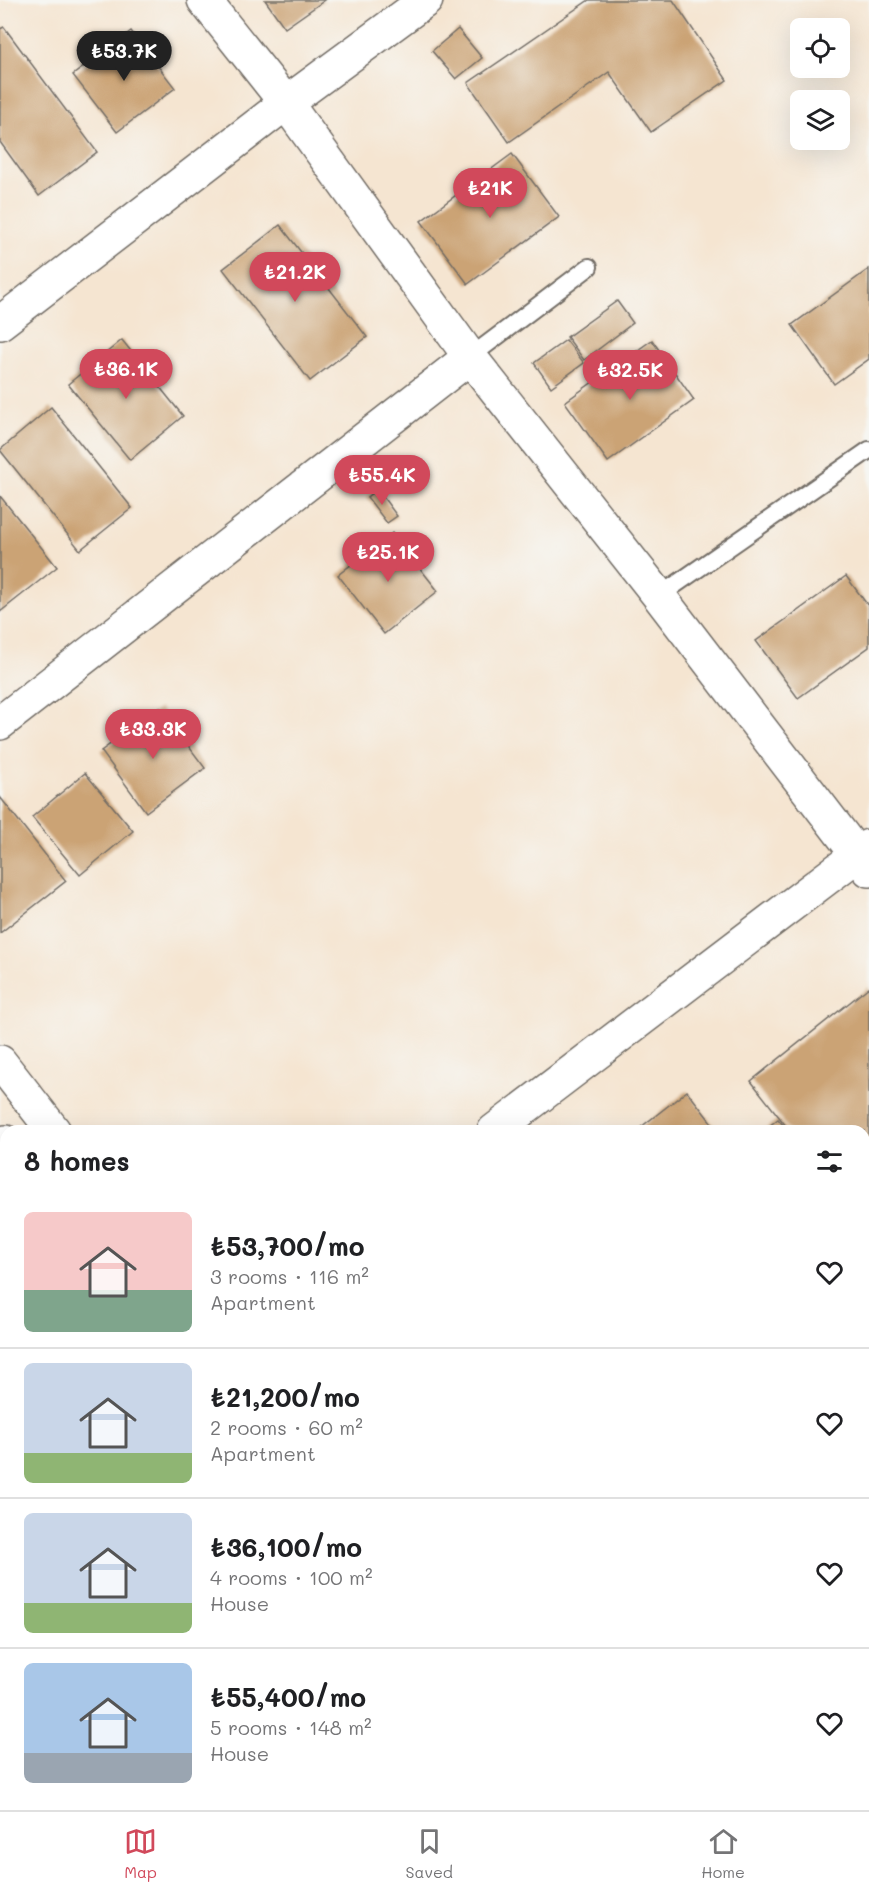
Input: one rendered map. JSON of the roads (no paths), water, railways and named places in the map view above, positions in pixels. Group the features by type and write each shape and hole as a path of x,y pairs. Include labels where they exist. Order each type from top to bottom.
{"street":[{"path":"204,0 286,103 470,357 865,856 502,1125"},
{"path":"0,323 286,103 426,0"},
{"path":"0,723 470,357"},
{"path":"0,1062 38,1125"}],"lane":[{"path":"470,357 589,267"},
{"path":"658,596 869,450"}]}
